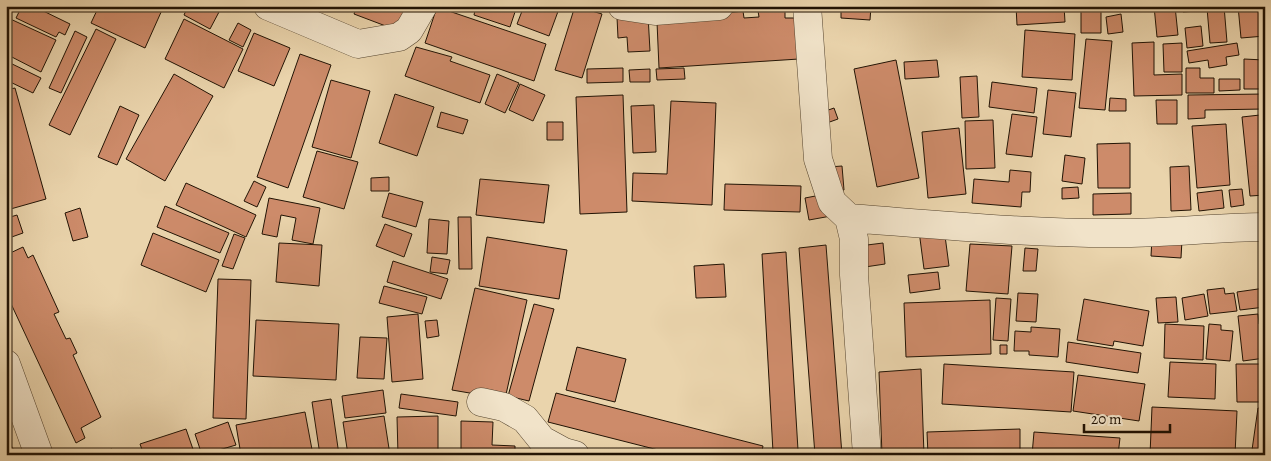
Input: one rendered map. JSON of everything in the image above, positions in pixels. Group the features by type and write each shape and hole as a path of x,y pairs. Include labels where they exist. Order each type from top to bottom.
{"street":[{"path":"268,6 358,44 399,37 409,30 423,6"},
{"path":"622,6 655,11 719,6"},
{"path":"807,6 818,159 832,202 849,218 854,239 854,274 867,455"},
{"path":"849,218 1064,232 1126,234 1217,227 1265,227"},
{"path":"6,364 39,455"},
{"path":"481,402 504,407 525,418 542,440 564,452 574,455"}],"building":[{"path":"22,6 33,6 70,24 65,35 59,32 56,37 16,18"},
{"path":"99,6 154,6 162,10 145,48 91,23"},
{"path":"188,6 208,6 219,12 210,29 184,15"},
{"path":"357,6 408,6 399,31 354,14"},
{"path":"462,6 517,6 510,27 474,15 475,10"},
{"path":"524,6 560,6 549,36 517,24"},
{"path":"575,6 602,14 582,78 555,70"},
{"path":"841,6 871,6 870,20 841,18"},
{"path":"1016,6 1064,6 1065,22 1017,25"},
{"path":"1081,6 1101,6 1101,33 1081,33"},
{"path":"1154,6 1175,6 1178,35 1157,37"},
{"path":"1182,6 1197,6 1197,11 1183,12"},
{"path":"1201,6 1224,6 1227,42 1210,43 1207,8 1201,8"},
{"path":"1238,6 1263,6 1265,36 1241,38"},
{"path":"437,7 546,44 534,81 425,43"},
{"path":"785,9 785,18 796,18 799,59 659,68 657,22 743,11 744,18 759,17 758,11"},
{"path":"1121,14 1123,32 1108,34 1106,17"},
{"path":"648,15 650,51 628,52 627,37 618,38 617,17"},
{"path":"6,17 56,40 41,72 6,54"},
{"path":"184,19 243,49 224,88 165,59"},
{"path":"238,23 251,30 243,47 229,40"},
{"path":"1201,26 1203,46 1187,48 1185,28"},
{"path":"96,29 116,39 70,135 49,125"},
{"path":"1025,30 1075,34 1072,80 1022,77"},
{"path":"75,31 87,37 61,93 49,88"},
{"path":"254,33 290,48 274,86 238,71"},
{"path":"1086,39 1112,41 1105,110 1079,108"},
{"path":"1154,42 1154,75 1182,74 1182,95 1134,96 1132,43"},
{"path":"1182,43 1182,72 1164,72 1163,44"},
{"path":"1237,43 1239,55 1226,57 1227,65 1209,68 1208,60 1189,63 1187,51"},
{"path":"416,47 452,57 450,61 490,75 480,103 405,76"},
{"path":"300,54 331,65 288,188 257,177"},
{"path":"1244,59 1264,60 1263,89 1244,89"},
{"path":"896,60 919,178 877,187 854,69"},
{"path":"937,60 939,77 905,79 904,62"},
{"path":"6,61 41,78 33,93 6,80"},
{"path":"623,68 623,82 587,83 587,69"},
{"path":"684,68 685,79 657,80 656,69"},
{"path":"1186,68 1200,68 1200,78 1214,78 1214,93 1186,93"},
{"path":"650,69 650,82 630,82 629,70"},
{"path":"174,74 213,96 165,181 126,159"},
{"path":"497,74 519,83 505,113 485,104"},
{"path":"977,76 979,117 962,118 960,77"},
{"path":"1219,79 1240,79 1240,90 1219,91"},
{"path":"331,80 370,91 351,158 312,147"},
{"path":"992,82 1037,88 1034,113 989,107"},
{"path":"520,84 545,95 533,121 509,110"},
{"path":"15,88 46,199 7,210 6,90"},
{"path":"1048,90 1076,93 1071,137 1043,134"},
{"path":"395,94 434,107 417,156 379,143"},
{"path":"1264,94 1264,109 1205,110 1205,118 1188,119 1188,95"},
{"path":"623,95 627,212 580,214 576,97"},
{"path":"1110,98 1126,99 1126,111 1109,111"},
{"path":"1156,100 1177,100 1177,124 1157,124"},
{"path":"671,101 716,103 712,205 632,201 633,173 667,174"},
{"path":"654,105 656,152 633,153 631,106"},
{"path":"120,106 139,115 117,165 98,157"},
{"path":"834,108 838,119 824,124 820,113"},
{"path":"441,112 468,120 463,134 437,127"},
{"path":"1012,114 1037,117 1032,157 1006,154"},
{"path":"1260,115 1265,195 1250,196 1242,117"},
{"path":"993,120 995,168 966,169 965,121"},
{"path":"547,122 563,122 563,140 547,140"},
{"path":"1226,124 1230,185 1197,188 1192,126"},
{"path":"959,128 966,194 928,198 922,132"},
{"path":"1130,143 1130,188 1098,188 1097,144"},
{"path":"317,151 358,162 344,209 303,197"},
{"path":"1065,155 1085,158 1082,184 1062,181"},
{"path":"842,166 844,190 831,191 829,167"},
{"path":"1189,166 1191,210 1171,211 1170,167"},
{"path":"1010,170 1031,172 1030,192 1022,192 1021,207 972,203 974,179 1009,182"},
{"path":"389,177 389,191 371,191 371,178"},
{"path":"480,179 549,185 544,223 476,215"},
{"path":"254,181 266,187 257,207 244,201"},
{"path":"186,183 256,215 246,237 176,205"},
{"path":"725,184 801,186 800,212 724,210"},
{"path":"1078,187 1079,198 1062,199 1062,188"},
{"path":"1242,189 1244,205 1231,207 1229,190"},
{"path":"1222,190 1224,208 1199,211 1197,193"},
{"path":"389,193 423,202 416,227 382,217"},
{"path":"1131,193 1131,214 1093,215 1093,194"},
{"path":"826,194 831,216 809,220 805,198"},
{"path":"269,198 320,208 313,244 292,240 296,218 281,215 277,237 262,234"},
{"path":"165,206 229,233 220,253 157,227"},
{"path":"80,208 88,237 73,241 65,213"},
{"path":"17,215 23,233 6,239 6,217"},
{"path":"458,217 471,217 472,269 459,269"},
{"path":"429,219 449,221 447,254 427,253"},
{"path":"385,224 412,234 404,257 376,246"},
{"path":"944,228 949,266 924,269 919,231"},
{"path":"153,233 219,260 206,292 141,265"},
{"path":"234,234 245,238 233,269 222,266"},
{"path":"487,237 567,250 559,299 479,286"},
{"path":"1152,238 1182,240 1181,258 1151,256"},
{"path":"279,243 322,245 319,286 276,282"},
{"path":"883,243 885,264 865,267 867,245"},
{"path":"970,244 1012,246 1008,294 966,291"},
{"path":"826,245 842,455 815,455 799,248"},
{"path":"23,247 28,258 33,255 59,312 54,314 66,339 70,338 77,353 73,355 101,417 81,428 85,438 76,443 6,293 6,255"},
{"path":"1025,248 1038,249 1036,271 1023,271"},
{"path":"786,252 798,450 773,452 762,254"},
{"path":"432,257 450,260 447,274 430,272"},
{"path":"393,261 448,279 441,299 387,282"},
{"path":"724,264 726,297 696,298 694,266"},
{"path":"938,272 940,289 910,293 908,275"},
{"path":"218,279 251,280 246,419 213,418"},
{"path":"384,286 427,297 422,314 379,303"},
{"path":"475,288 527,300 505,399 452,390"},
{"path":"1224,288 1225,294 1234,293 1237,311 1210,314 1207,290"},
{"path":"1265,288 1265,307 1240,310 1237,292"},
{"path":"1018,293 1038,294 1036,322 1016,321"},
{"path":"1204,294 1208,316 1185,320 1182,298"},
{"path":"1176,297 1178,322 1158,323 1156,298"},
{"path":"996,298 1011,299 1008,341 993,340"},
{"path":"1084,299 1149,311 1143,346 1114,341 1113,346 1077,340"},
{"path":"990,300 991,354 906,357 904,303"},
{"path":"534,304 554,309 529,401 508,396"},
{"path":"418,314 423,379 392,382 387,317"},
{"path":"1258,314 1259,324 1265,323 1265,358 1243,361 1238,316"},
{"path":"256,320 339,324 336,380 253,376"},
{"path":"437,320 439,336 427,338 425,321"},
{"path":"1165,324 1204,326 1203,360 1164,358"},
{"path":"1209,324 1221,325 1221,330 1233,331 1230,361 1206,359"},
{"path":"1031,327 1060,329 1058,357 1029,355 1029,351 1014,351 1015,331 1031,332"},
{"path":"360,337 387,338 384,379 357,378"},
{"path":"1068,342 1141,353 1138,373 1066,362"},
{"path":"1000,345 1007,345 1007,354 1000,354"},
{"path":"577,347 626,359 615,402 566,390"},
{"path":"1170,362 1216,364 1215,399 1168,397"},
{"path":"944,364 1074,372 1071,412 942,404"},
{"path":"1236,364 1265,364 1265,402 1237,402"},
{"path":"921,369 924,455 882,455 879,372"},
{"path":"1078,375 1145,384 1139,421 1073,411"},
{"path":"383,390 386,413 345,418 342,396"},
{"path":"556,393 763,446 761,455 678,455 548,422"},
{"path":"401,394 458,402 456,416 399,408"},
{"path":"331,399 339,455 320,455 312,402"},
{"path":"1152,407 1237,411 1235,455 1150,455"},
{"path":"1258,408 1265,409 1265,451 1252,450"},
{"path":"305,412 313,455 241,455 236,425"},
{"path":"384,416 390,455 348,455 343,422"},
{"path":"438,416 438,455 398,455 397,417"},
{"path":"461,421 493,422 492,445 515,446 515,455 461,455"},
{"path":"228,422 236,445 202,455 195,434"},
{"path":"186,429 195,455 144,455 140,444"},
{"path":"1020,429 1020,455 928,455 927,432"},
{"path":"1034,432 1120,438 1118,455 1032,455"},
{"path":"6,435 16,455 6,455"},
{"path":"112,449 113,455 90,455"}]}
